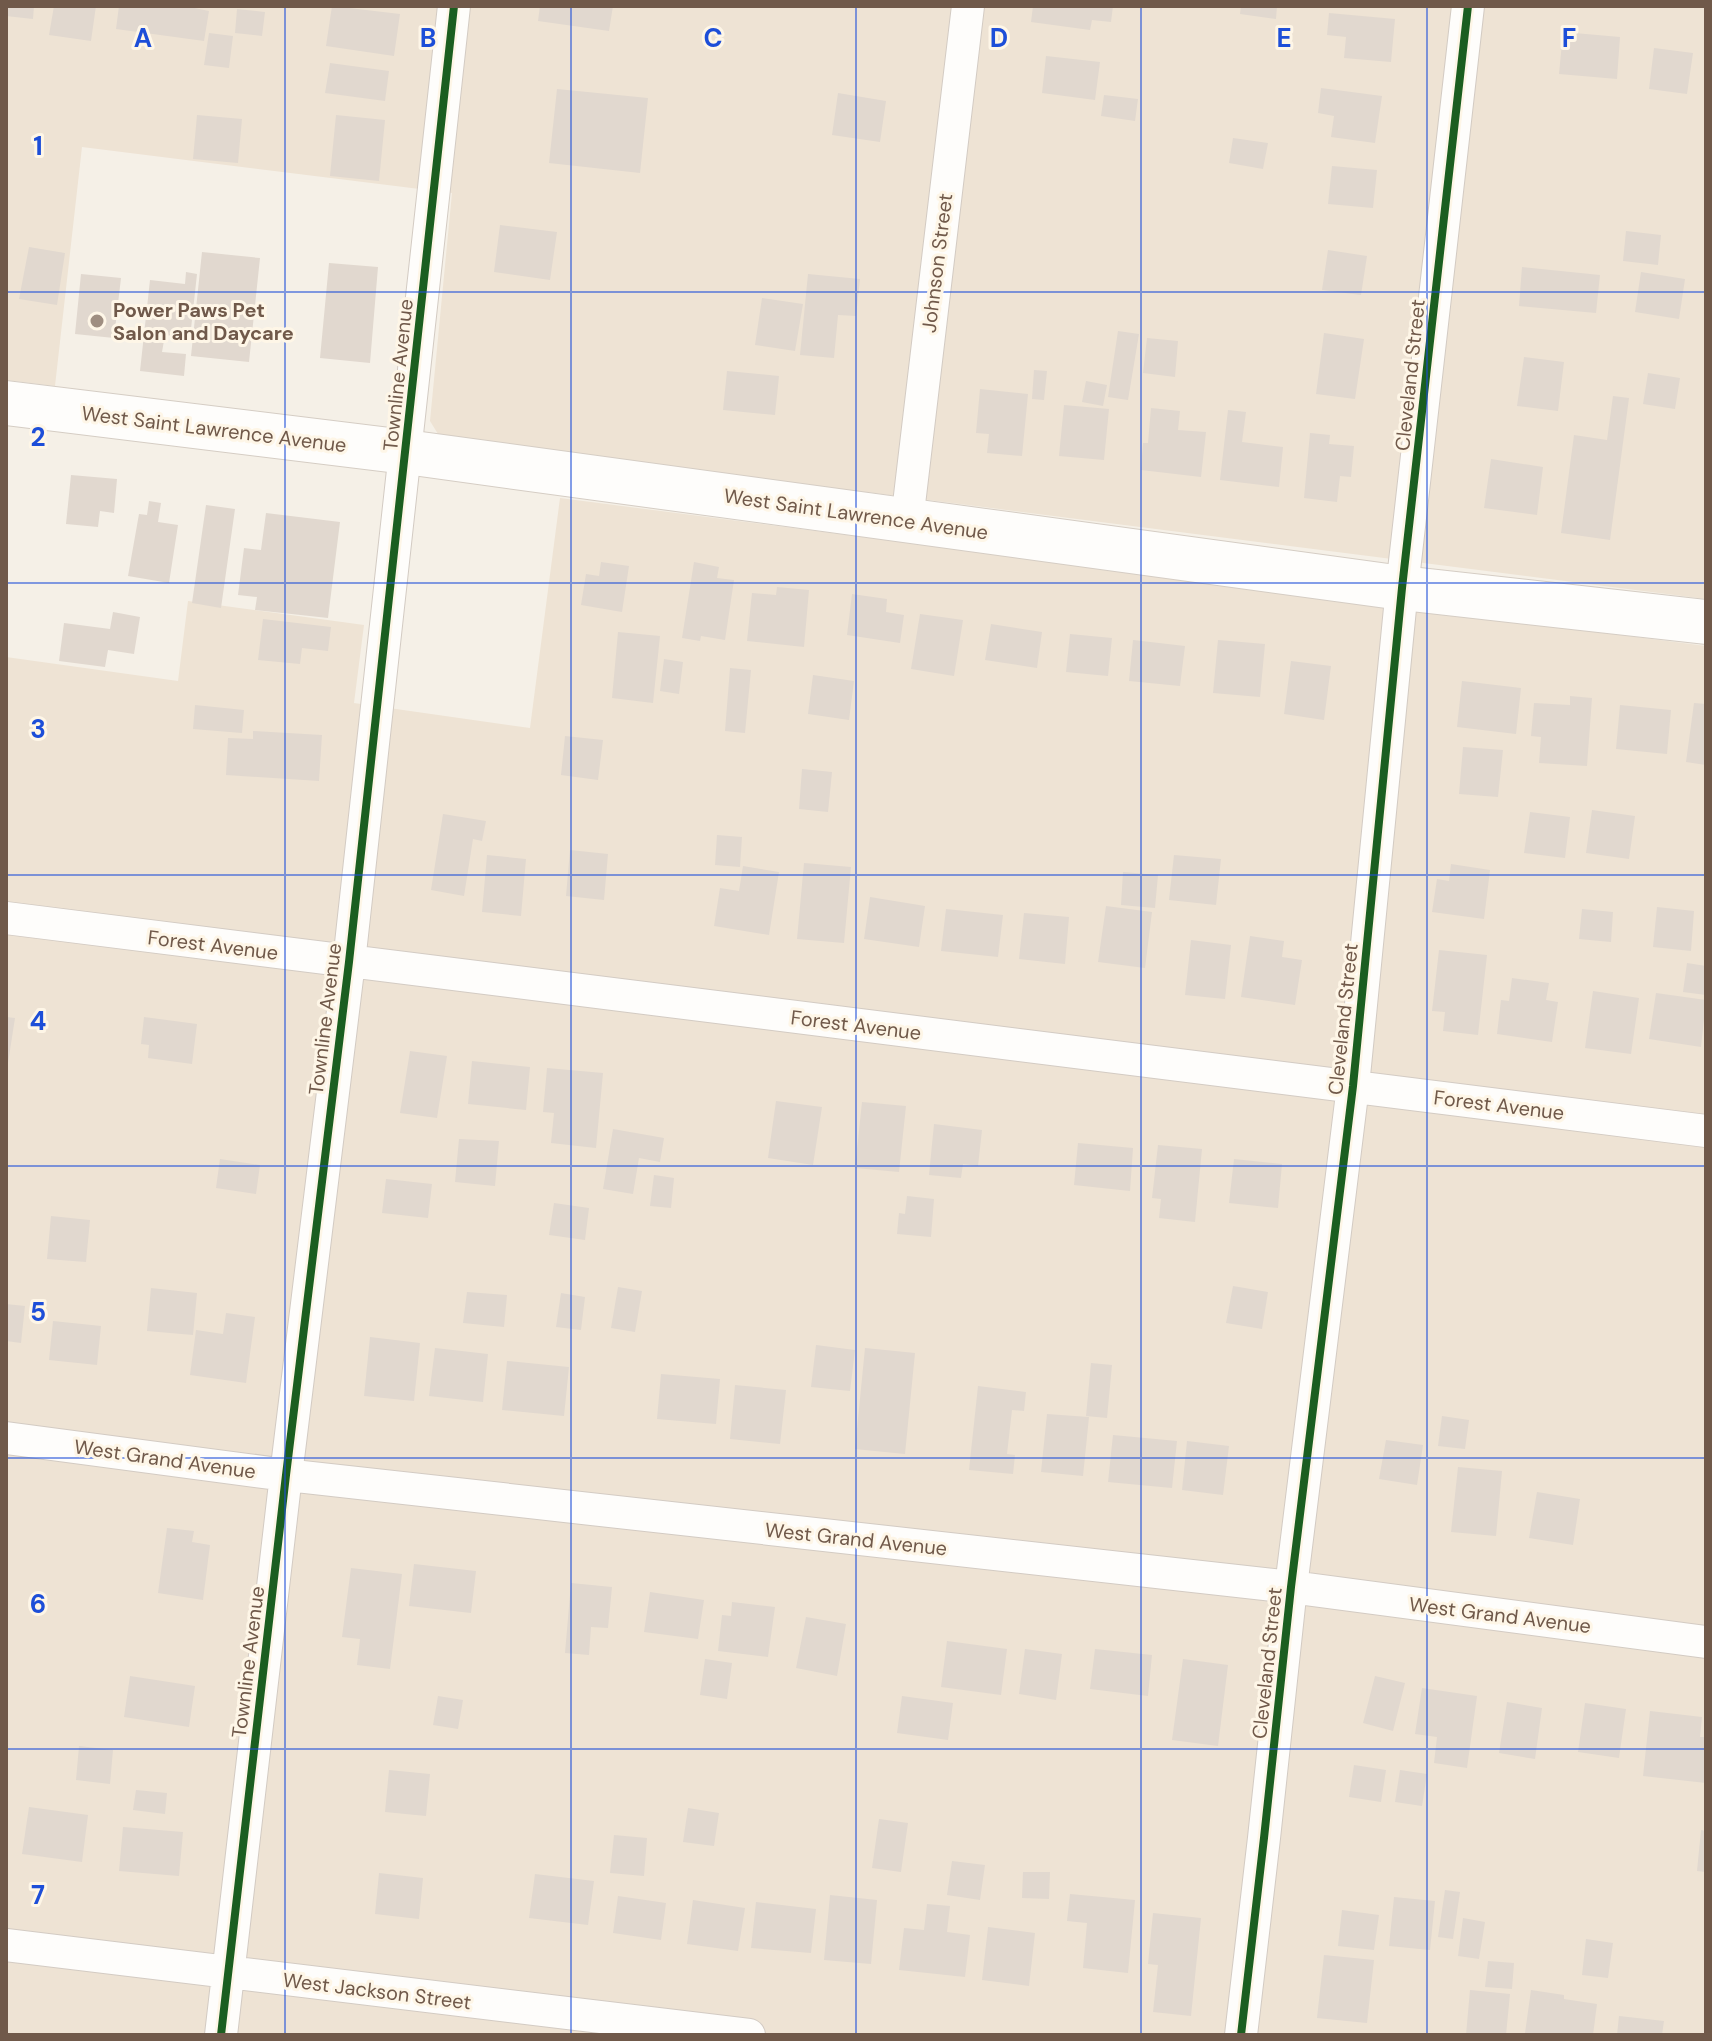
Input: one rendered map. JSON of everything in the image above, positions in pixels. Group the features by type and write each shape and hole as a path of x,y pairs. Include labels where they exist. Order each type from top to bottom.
{"street":[{"name":"Townline Avenue","path":"221,2035 349,962 454,6"},
{"name":"Johnson Street","path":"907,521 968,6"},
{"name":"Cleveland Street","path":"1241,2035 1291,1587 1353,1086 1402,588 1468,6"},
{"name":"West Saint Lawrence Avenue","path":"6,403 406,452 1402,588 1706,622"},
{"name":"Forest Avenue","path":"6,918 1706,1131"},
{"name":"West Grand Avenue","path":"6,1438 286,1475 1291,1587 1706,1642"},
{"name":"West Jackson Street","path":"6,1945 749,2035"}],"shaded area":[{"path":"6,6 1706,6 1706,599 449,439 438,434 430,421 452,193 82,147 55,386 6,380"},
{"path":"560,498 1706,646 1706,2035 6,2035 6,657 178,681 188,601 364,625 354,703 530,728"}],"building":[{"path":"6,6 34,6 33,19 6,16"},
{"path":"54,6 96,6 91,41 49,35"},
{"path":"119,6 185,6 209,11 204,41 116,29"},
{"path":"332,6 400,14 394,56 326,46"},
{"path":"540,6 613,6 609,31 538,21"},
{"path":"1033,6 1113,6 1111,22 1092,20 1090,30 1031,22"},
{"path":"1241,6 1277,6 1276,19 1240,14"},
{"path":"237,9 265,12 262,36 235,33"},
{"path":"1329,13 1395,19 1391,62 1344,58 1346,37 1327,35"},
{"path":"1563,32 1620,37 1617,79 1559,74"},
{"path":"209,33 233,36 229,68 204,65"},
{"path":"1654,48 1693,53 1687,94 1649,89"},
{"path":"1046,56 1100,62 1095,100 1042,93"},
{"path":"330,63 389,71 385,101 325,93"},
{"path":"1321,88 1382,96 1375,143 1331,137 1334,116 1318,113"},
{"path":"557,89 648,98 640,173 549,163"},
{"path":"838,93 886,101 880,142 832,135"},
{"path":"1104,95 1138,99 1135,121 1101,116"},
{"path":"197,115 242,119 238,163 193,159"},
{"path":"336,115 385,120 379,181 330,176"},
{"path":"1233,138 1268,143 1263,169 1229,163"},
{"path":"1332,166 1377,170 1373,208 1328,204"},
{"path":"500,225 557,232 550,280 494,272"},
{"path":"1626,231 1661,235 1658,265 1623,261"},
{"path":"29,247 65,253 57,305 19,299"},
{"path":"1328,250 1367,256 1361,295 1322,290"},
{"path":"202,252 260,258 249,362 191,356"},
{"path":"329,263 378,267 370,363 320,358"},
{"path":"1522,267 1600,275 1596,313 1519,306"},
{"path":"186,272 197,274 190,338 165,335 162,352 186,354 184,376 140,371 150,280 185,284"},
{"path":"1641,272 1685,279 1679,319 1635,312"},
{"path":"81,274 121,278 114,338 75,334"},
{"path":"808,274 860,279 856,316 838,315 834,358 800,355"},
{"path":"762,298 803,304 795,351 755,345"},
{"path":"1118,331 1139,334 1128,400 1108,397"},
{"path":"1324,333 1364,339 1355,399 1316,394"},
{"path":"1147,338 1178,341 1175,377 1143,373"},
{"path":"1524,357 1564,362 1558,411 1517,406"},
{"path":"1034,370 1047,371 1044,400 1032,399"},
{"path":"727,371 779,376 775,415 723,410"},
{"path":"1648,373 1680,378 1675,409 1643,404"},
{"path":"1086,381 1107,385 1103,406 1082,402"},
{"path":"980,389 1028,394 1022,456 987,453 989,434 976,433"},
{"path":"1613,396 1629,398 1610,540 1561,533 1574,435 1607,440"},
{"path":"1064,405 1109,409 1104,460 1059,456"},
{"path":"1151,408 1180,411 1178,430 1206,432 1201,477 1141,470 1143,443 1148,443"},
{"path":"1228,410 1246,412 1242,442 1283,447 1279,487 1220,480"},
{"path":"1310,433 1330,435 1329,444 1354,446 1351,477 1340,476 1337,502 1304,498"},
{"path":"1491,459 1543,467 1537,515 1484,508"},
{"path":"71,475 117,479 114,513 100,511 98,527 66,524"},
{"path":"149,501 161,503 158,522 178,525 169,583 128,576 139,514 147,515"},
{"path":"206,505 235,509 221,608 192,603"},
{"path":"266,513 340,522 328,618 255,610 257,597 238,595 244,548 261,550"},
{"path":"601,562 629,566 622,612 581,605 586,574 599,576"},
{"path":"694,562 719,567 717,578 734,580 725,640 701,636 700,641 682,638"},
{"path":"777,587 809,590 804,647 747,641 752,593 776,595"},
{"path":"852,594 887,599 886,612 904,615 900,643 847,635"},
{"path":"113,612 140,617 134,654 108,650 105,667 59,661 64,623 110,629"},
{"path":"920,614 963,620 954,676 911,669"},
{"path":"263,619 331,627 328,651 302,648 300,664 258,660"},
{"path":"991,624 1042,632 1037,668 985,660"},
{"path":"618,632 660,636 653,703 612,698"},
{"path":"1070,634 1112,638 1108,676 1066,672"},
{"path":"1133,640 1185,646 1180,686 1129,681"},
{"path":"1218,640 1265,644 1260,697 1213,693"},
{"path":"664,659 683,662 679,694 660,691"},
{"path":"1291,661 1331,666 1324,720 1284,714"},
{"path":"730,668 751,670 745,733 725,731"},
{"path":"813,675 854,681 849,720 808,714"},
{"path":"1462,681 1521,688 1516,734 1457,727"},
{"path":"1570,696 1592,698 1587,766 1539,763 1541,737 1531,736 1534,703 1570,705"},
{"path":"1694,703 1706,704 1706,765 1686,762"},
{"path":"195,705 244,710 242,733 193,729"},
{"path":"1620,705 1671,710 1667,754 1616,749"},
{"path":"253,731 322,735 319,781 226,775 228,738 253,739"},
{"path":"565,736 603,740 598,780 561,775"},
{"path":"1463,747 1503,750 1498,797 1459,794"},
{"path":"802,769 832,772 828,812 799,809"},
{"path":"1592,810 1635,816 1629,859 1586,853"},
{"path":"1530,812 1570,817 1565,858 1524,853"},
{"path":"443,814 486,821 482,841 473,839 464,896 431,890"},
{"path":"717,835 742,837 740,867 715,865"},
{"path":"570,850 608,854 604,900 566,896"},
{"path":"487,855 526,859 521,916 482,912"},
{"path":"1174,855 1221,859 1216,905 1169,900"},
{"path":"804,863 851,867 844,943 797,939"},
{"path":"1451,864 1490,870 1484,919 1432,912 1437,879 1449,881"},
{"path":"743,866 779,872 769,935 714,926 720,888 739,891"},
{"path":"1123,872 1158,875 1155,908 1121,905"},
{"path":"870,897 925,906 919,947 864,939"},
{"path":"1106,906 1152,912 1145,968 1098,962"},
{"path":"1657,907 1694,911 1691,951 1653,947"},
{"path":"946,909 1003,915 998,957 941,951"},
{"path":"1582,909 1613,912 1611,942 1579,939"},
{"path":"1024,913 1069,917 1065,964 1019,959"},
{"path":"1250,936 1284,941 1282,957 1302,960 1295,1005 1241,997"},
{"path":"1191,940 1231,945 1225,999 1185,995"},
{"path":"1439,950 1487,955 1478,1035 1443,1031 1445,1012 1432,1011"},
{"path":"1687,963 1706,966 1706,995 1683,992"},
{"path":"1512,978 1549,983 1546,1000 1558,1002 1552,1042 1497,1034 1501,1000 1509,1001"},
{"path":"1593,991 1639,998 1631,1054 1585,1048"},
{"path":"1656,993 1706,1000 1701,1047 1649,1039"},
{"path":"6,1017 15,1018 8,1063 6,1063"},
{"path":"144,1017 197,1024 192,1064 148,1058 149,1045 141,1044"},
{"path":"410,1051 447,1056 437,1118 400,1113"},
{"path":"472,1061 530,1067 526,1110 468,1104"},
{"path":"547,1068 603,1073 596,1148 551,1143 554,1113 543,1112"},
{"path":"776,1101 822,1107 813,1165 768,1158"},
{"path":"862,1102 906,1106 899,1172 855,1168"},
{"path":"934,1124 982,1130 978,1166 963,1164 961,1178 929,1175"},
{"path":"613,1129 664,1138 660,1162 639,1158 633,1194 603,1189"},
{"path":"459,1139 499,1141 495,1186 455,1182"},
{"path":"1078,1143 1133,1148 1130,1191 1074,1185"},
{"path":"1158,1145 1202,1149 1195,1222 1159,1218 1161,1199 1152,1198"},
{"path":"220,1159 260,1165 256,1194 216,1188"},
{"path":"1234,1159 1282,1164 1278,1208 1229,1203"},
{"path":"654,1175 674,1178 671,1208 650,1206"},
{"path":"386,1179 432,1184 428,1218 382,1213"},
{"path":"907,1196 934,1199 931,1237 897,1234 899,1213 905,1214"},
{"path":"554,1203 589,1208 585,1240 549,1235"},
{"path":"51,1216 90,1220 86,1262 47,1259"},
{"path":"1233,1286 1268,1292 1262,1329 1226,1323"},
{"path":"618,1287 642,1291 635,1332 611,1328"},
{"path":"151,1288 197,1293 193,1335 147,1331"},
{"path":"467,1292 507,1295 504,1327 463,1323"},
{"path":"561,1293 585,1297 581,1330 556,1327"},
{"path":"6,1304 25,1306 21,1343 6,1341"},
{"path":"226,1313 255,1317 246,1383 190,1375 196,1330 223,1334"},
{"path":"53,1321 101,1326 97,1365 49,1360"},
{"path":"370,1337 420,1343 414,1401 364,1396"},
{"path":"816,1345 855,1350 850,1391 811,1387"},
{"path":"435,1348 488,1354 483,1402 429,1396"},
{"path":"865,1348 915,1353 905,1454 855,1449"},
{"path":"507,1361 569,1367 564,1416 502,1410"},
{"path":"1091,1363 1112,1365 1107,1418 1086,1416"},
{"path":"661,1374 720,1379 716,1424 657,1419"},
{"path":"735,1385 786,1390 780,1444 730,1439"},
{"path":"978,1386 1026,1392 1024,1411 1012,1410 1007,1454 1015,1455 1013,1474 969,1470"},
{"path":"1047,1414 1089,1417 1083,1476 1041,1472"},
{"path":"1442,1416 1469,1420 1465,1449 1438,1446"},
{"path":"1113,1435 1177,1441 1172,1488 1108,1482"},
{"path":"1386,1440 1423,1445 1417,1485 1379,1479"},
{"path":"1187,1441 1229,1446 1223,1495 1182,1490"},
{"path":"1458,1467 1502,1471 1496,1536 1451,1532"},
{"path":"1537,1492 1580,1499 1573,1545 1529,1538"},
{"path":"167,1528 194,1531 192,1542 210,1545 203,1600 158,1593"},
{"path":"414,1564 476,1571 471,1613 409,1606"},
{"path":"351,1568 402,1574 390,1669 357,1665 360,1639 342,1637"},
{"path":"571,1583 612,1587 608,1628 591,1627 589,1655 565,1653"},
{"path":"650,1592 704,1600 698,1639 644,1632"},
{"path":"732,1602 775,1607 768,1657 718,1651 722,1615 731,1616"},
{"path":"806,1617 846,1624 837,1676 796,1668"},
{"path":"947,1641 1007,1649 1001,1695 941,1687"},
{"path":"1025,1649 1062,1654 1056,1700 1019,1694"},
{"path":"1095,1649 1152,1655 1148,1696 1090,1689"},
{"path":"705,1659 732,1663 727,1699 700,1695"},
{"path":"1183,1659 1228,1665 1218,1746 1172,1740"},
{"path":"130,1676 195,1686 189,1727 124,1717"},
{"path":"1375,1676 1405,1683 1393,1731 1363,1723"},
{"path":"1422,1688 1477,1696 1467,1768 1434,1763 1437,1737 1415,1734"},
{"path":"438,1696 463,1700 458,1729 433,1725"},
{"path":"902,1696 953,1703 948,1740 897,1733"},
{"path":"1507,1702 1542,1708 1535,1759 1499,1753"},
{"path":"1585,1703 1626,1709 1619,1758 1578,1752"},
{"path":"1650,1711 1702,1717 1700,1737 1706,1737 1706,1783 1643,1776"},
{"path":"79,1746 113,1750 110,1784 76,1780"},
{"path":"1354,1765 1386,1770 1381,1802 1349,1797"},
{"path":"389,1770 430,1774 426,1816 385,1812"},
{"path":"1400,1770 1427,1774 1422,1806 1395,1802"},
{"path":"136,1790 167,1793 165,1814 133,1810"},
{"path":"29,1807 88,1815 82,1862 22,1854"},
{"path":"688,1808 719,1813 714,1846 683,1842"},
{"path":"879,1819 908,1823 901,1872 872,1868"},
{"path":"123,1827 183,1832 179,1876 119,1871"},
{"path":"1701,1830 1706,1831 1706,1872 1697,1871"},
{"path":"614,1835 647,1838 644,1876 610,1873"},
{"path":"952,1861 985,1865 980,1900 947,1895"},
{"path":"1023,1872 1050,1872 1049,1899 1022,1898"},
{"path":"379,1873 423,1878 419,1919 375,1914"},
{"path":"535,1874 594,1881 588,1925 529,1918"},
{"path":"1445,1890 1460,1892 1453,1939 1438,1937"},
{"path":"1070,1894 1135,1900 1128,1973 1083,1968 1087,1923 1067,1921"},
{"path":"830,1895 877,1900 871,1964 824,1960"},
{"path":"618,1896 666,1903 661,1940 613,1933"},
{"path":"1394,1897 1435,1901 1430,1950 1389,1946"},
{"path":"693,1900 745,1908 738,1951 687,1944"},
{"path":"756,1902 816,1909 811,1953 751,1948"},
{"path":"927,1904 950,1906 947,1932 970,1935 965,1977 899,1970 904,1928 924,1930"},
{"path":"1342,1910 1379,1915 1374,1950 1338,1946"},
{"path":"1153,1913 1201,1918 1191,2016 1153,2012 1158,1965 1148,1964"},
{"path":"1463,1918 1485,1922 1479,1959 1458,1956"},
{"path":"988,1927 1035,1933 1029,1986 982,1980"},
{"path":"1586,1939 1613,1943 1608,1978 1582,1975"},
{"path":"1324,1955 1374,1960 1367,2023 1317,2018"},
{"path":"1488,1961 1514,1963 1512,1989 1485,1987"},
{"path":"1470,1990 1510,1994 1506,2035 1466,2035"},
{"path":"1531,1990 1597,2004 1593,2035 1525,2033"},
{"path":"1619,2016 1664,2021 1662,2035 1617,2035"}],"cycle path":[{"path":"221,2035 349,962 454,6"},
{"path":"1241,2035 1291,1587 1353,1086 1402,588 1468,6"}],"place":[{"name":"Power Paws Pet Salon and Daycare","path":"97,321"}]}
